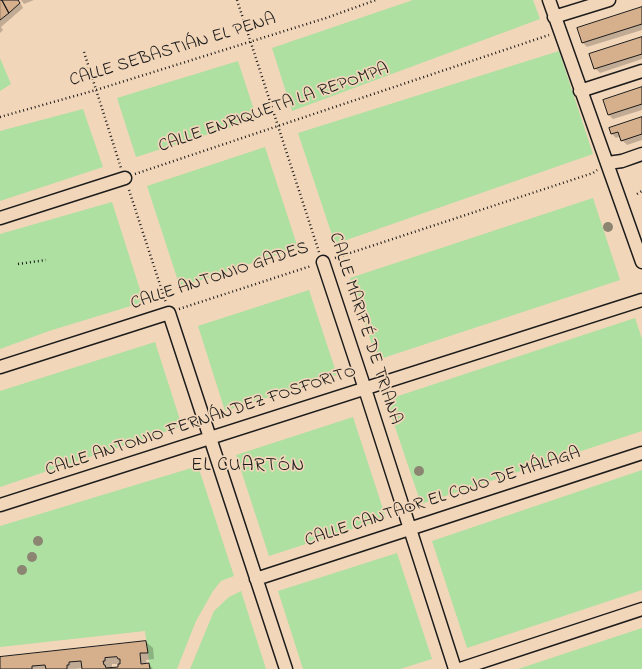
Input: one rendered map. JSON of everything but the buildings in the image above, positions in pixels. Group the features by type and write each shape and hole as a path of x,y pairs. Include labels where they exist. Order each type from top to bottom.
{"street":[{"path":"549,0 559,32 601,149 608,163 642,262"},
{"path":"554,17 609,0"},
{"path":"580,91 642,71"},
{"path":"608,163 622,161 642,154"},
{"path":"0,218 125,178"},
{"name":"CALLE MARIFÉ DE TRIANA","path":"323,262 455,669"},
{"name":"CALLE ANTONIO FERNÁNDEZ FOSFORITO","path":"0,505 642,300"},
{"path":"169,313 209,439 286,669"},
{"name":"CALLE ANTONIO GADES","path":"0,367 169,313"},
{"name":"CALLE CANTAOR EL COJO DE MÁLAGA","path":"256,579 642,453"},
{"path":"460,669 642,609"}],"path":[{"name":"CALLE MARIFÉ DE TRIANA","path":"238,0 323,262"},
{"name":"CALLE SEBASTIÁN EL PENA","path":"0,117 96,90 326,18 376,0"},
{"name":"CALLE ENRIQUETA LA REPOMPA","path":"125,178 559,32"},
{"name":"CALLE ANTONIO GADES","path":"169,313 593,173 608,163"},
{"path":"637,194 642,191"},
{"path":"18,264 46,260"}],"green space":[{"path":"413,0 533,0 540,19 292,111 272,48"},
{"path":"559,51 593,154 335,244 298,133"},
{"path":"0,58 11,84 0,91"},
{"path":"238,61 257,119 136,157 117,98"},
{"path":"83,109 103,167 0,201 0,131"},
{"path":"265,147 298,248 180,287 147,186"},
{"path":"593,198 620,280 377,360 350,278"},
{"path":"112,202 144,302 49,331 0,349 0,234"},
{"path":"309,290 337,375 225,411 198,326"},
{"path":"635,318 642,339 642,431 421,504 386,400"},
{"path":"155,342 182,426 0,487 0,391"},
{"path":"353,417 386,518 269,556 236,455"},
{"path":"198,466 234,576 221,581 213,591 196,621 177,669 150,669 145,631 0,647 0,526"},
{"path":"642,470 642,590 467,648 432,541"},
{"path":"397,553 432,659 400,669 303,669 278,591"},
{"path":"241,591 266,669 190,669 214,611 229,597"},
{"path":"642,628 642,669 518,669"}],"district":[{"name":"EL CUARTÓN","path":"248,467"}]}
